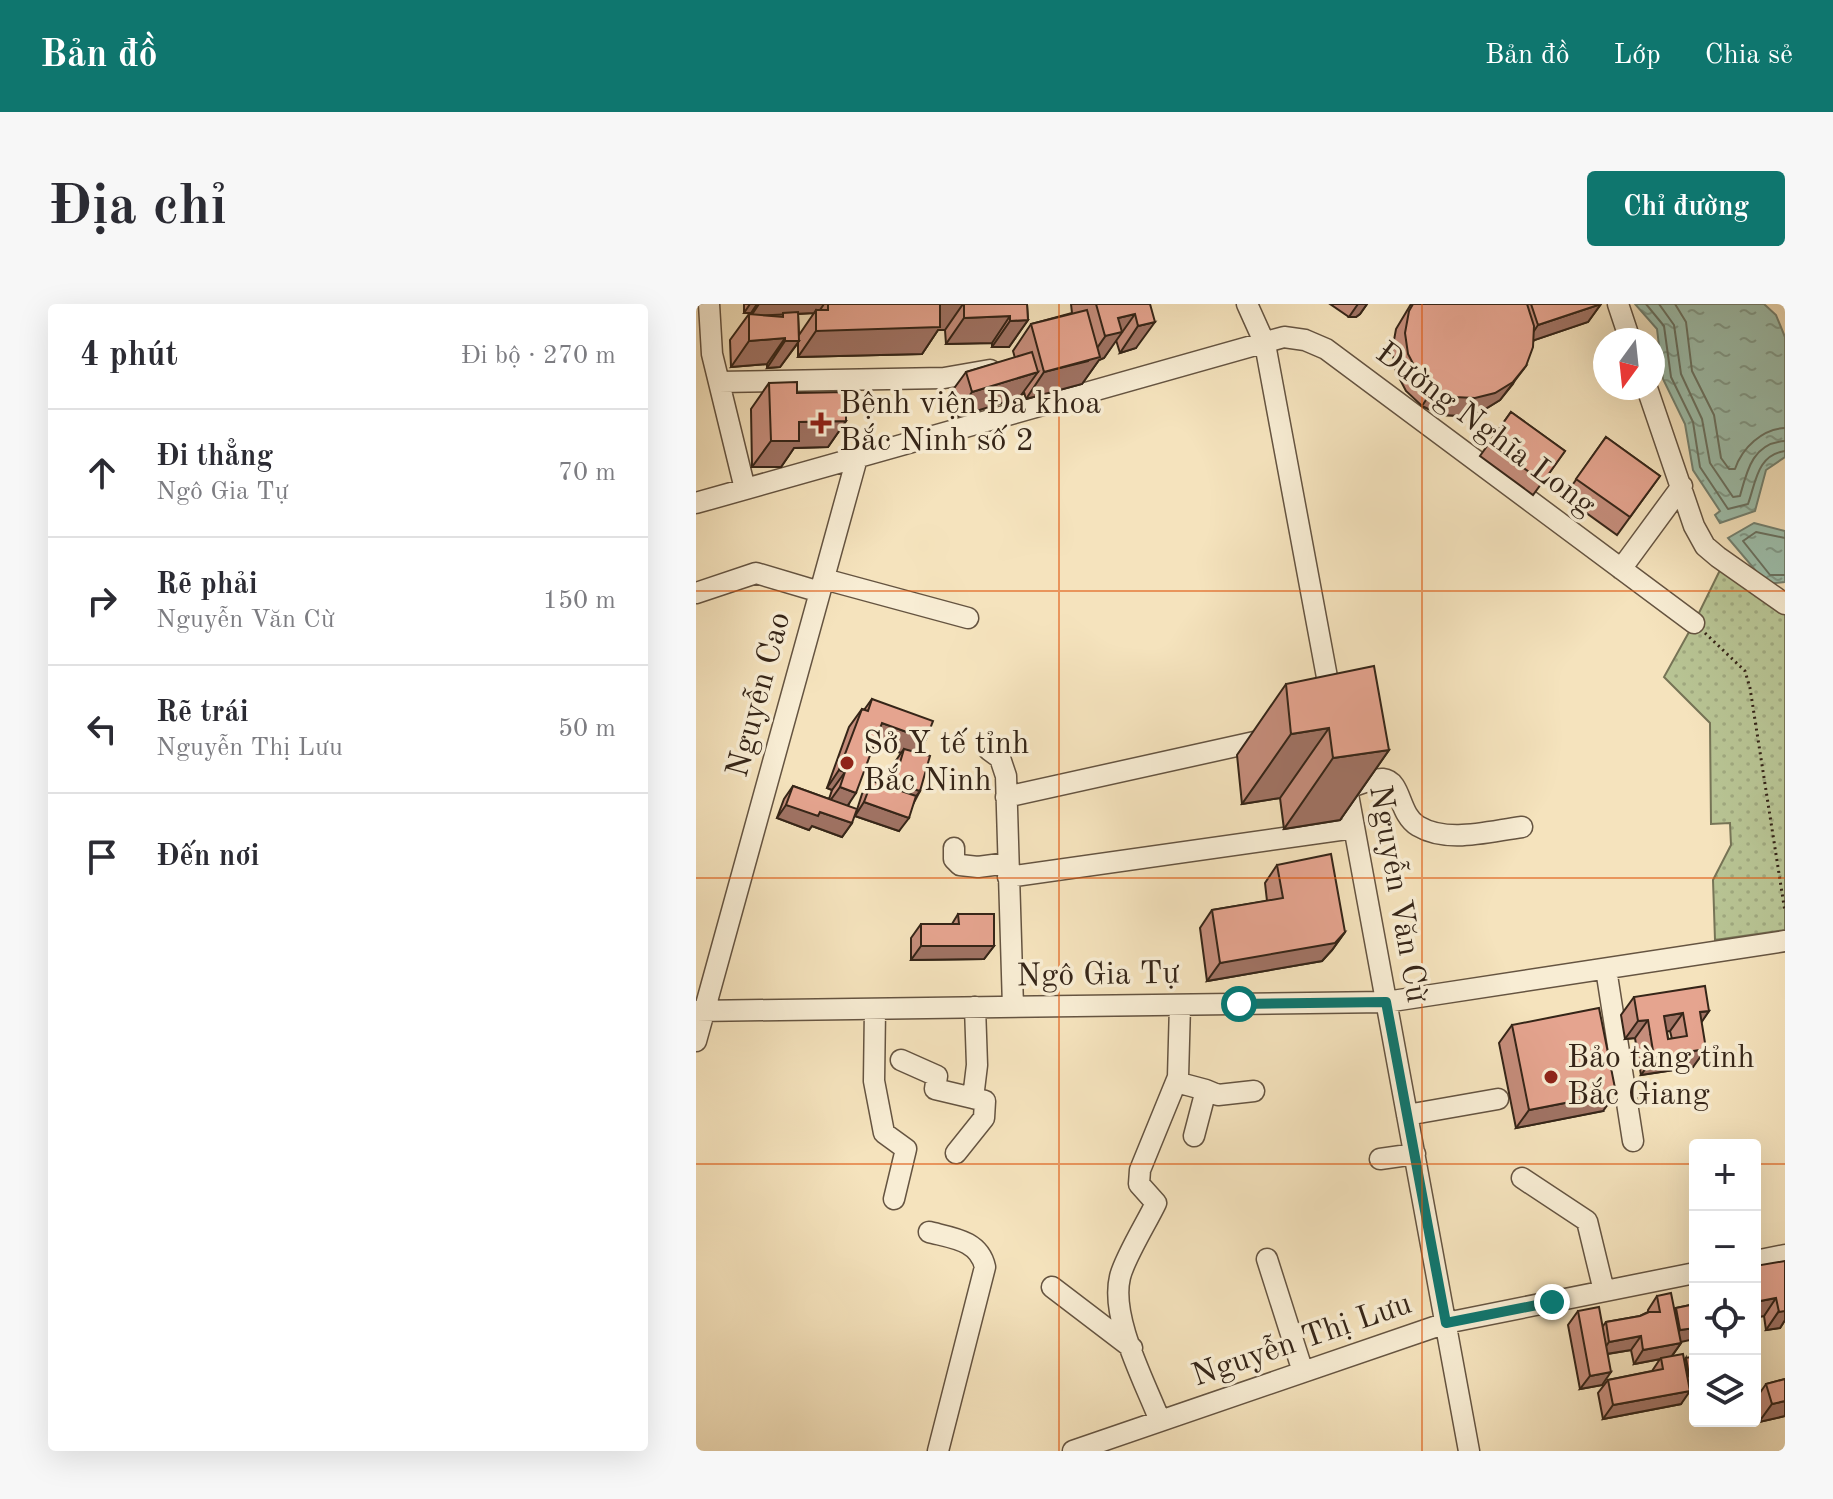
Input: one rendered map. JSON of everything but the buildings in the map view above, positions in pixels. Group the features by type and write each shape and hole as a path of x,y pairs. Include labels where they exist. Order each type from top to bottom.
{"street":[{"path":"709,304 712,354 745,489"},
{"path":"1247,304 1265,344 1335,723"},
{"path":"1618,304 1626,328"},
{"name":"Đường Nghĩa Long","path":"696,503 1284,337 1305,340 1326,349 1694,623"},
{"path":"719,382 944,378 1002,368"},
{"path":"1651,400 1694,526 1705,546 1785,604"},
{"name":"Nguyễn Cao","path":"696,1041 700,1010 857,458"},
{"path":"1621,569 1682,486"},
{"path":"696,593 756,573 968,618"},
{"path":"1006,797 1294,733"},
{"path":"989,750 1000,758 1004,768 1013,1007"},
{"name":"Nguyễn Văn Cừ","path":"1342,762 1469,1451"},
{"path":"1347,788 1379,779 1392,782 1405,815 1417,826 1442,835 1522,827"},
{"path":"954,848 954,859 960,865 1008,870 1354,828"},
{"name":"Ngô Gia Tự","path":"700,1010 1386,1002 1785,941"},
{"path":"1606,969 1633,1141"},
{"path":"1160,1421 1120,1312 1120,1276 1156,1203 1139,1184 1140,1170 1176,1082 1181,1037 1180,1005"},
{"path":"973,1098 977,1065 975,1007"},
{"path":"875,1009 874,1081 884,1133 906,1149 894,1199"},
{"path":"901,1060 937,1076 935,1089 985,1101 984,1118 956,1153"},
{"path":"1176,1082 1218,1095 1254,1091"},
{"path":"1194,1136 1206,1090"},
{"path":"1407,1115 1498,1099"},
{"path":"1380,1159 1415,1154"},
{"path":"1522,1178 1587,1221 1604,1291"},
{"path":"929,1232 974,1247 982,1255 985,1267 938,1451"},
{"path":"1761,1260 1785,1255"},
{"path":"1267,1259 1303,1372"},
{"name":"Nguyễn Thị Lưu","path":"1073,1451 1446,1323 1689,1274"},
{"path":"1052,1287 1132,1348"}],"path":[{"path":"1694,623 1745,671 1785,912"}],"shaded area":[{"path":"1724,562 1785,601 1785,930 1715,940 1713,880 1731,845 1730,823 1711,824 1710,723 1664,677"}],"water":[{"path":"1635,304 1764,304 1776,315 1785,337 1785,457 1766,470 1755,511 1720,523 1715,515 1720,511 1693,470 1685,424 1665,383 1665,328 1656,328"},
{"path":"1754,523 1785,531 1785,582 1767,584 1728,538"}],"place":[{"name":"Bệnh viện Đa khoa Bắc Ninh số 2","path":"821,423"},
{"name":"Sở Y tế tỉnh Bắc Ninh","path":"847,763"},
{"name":"Bảo tàng tỉnh Bắc Giang","path":"1551,1077"}],"route":[{"path":"1239,1004 1386,1002 1446,1323 1552,1302"}]}
